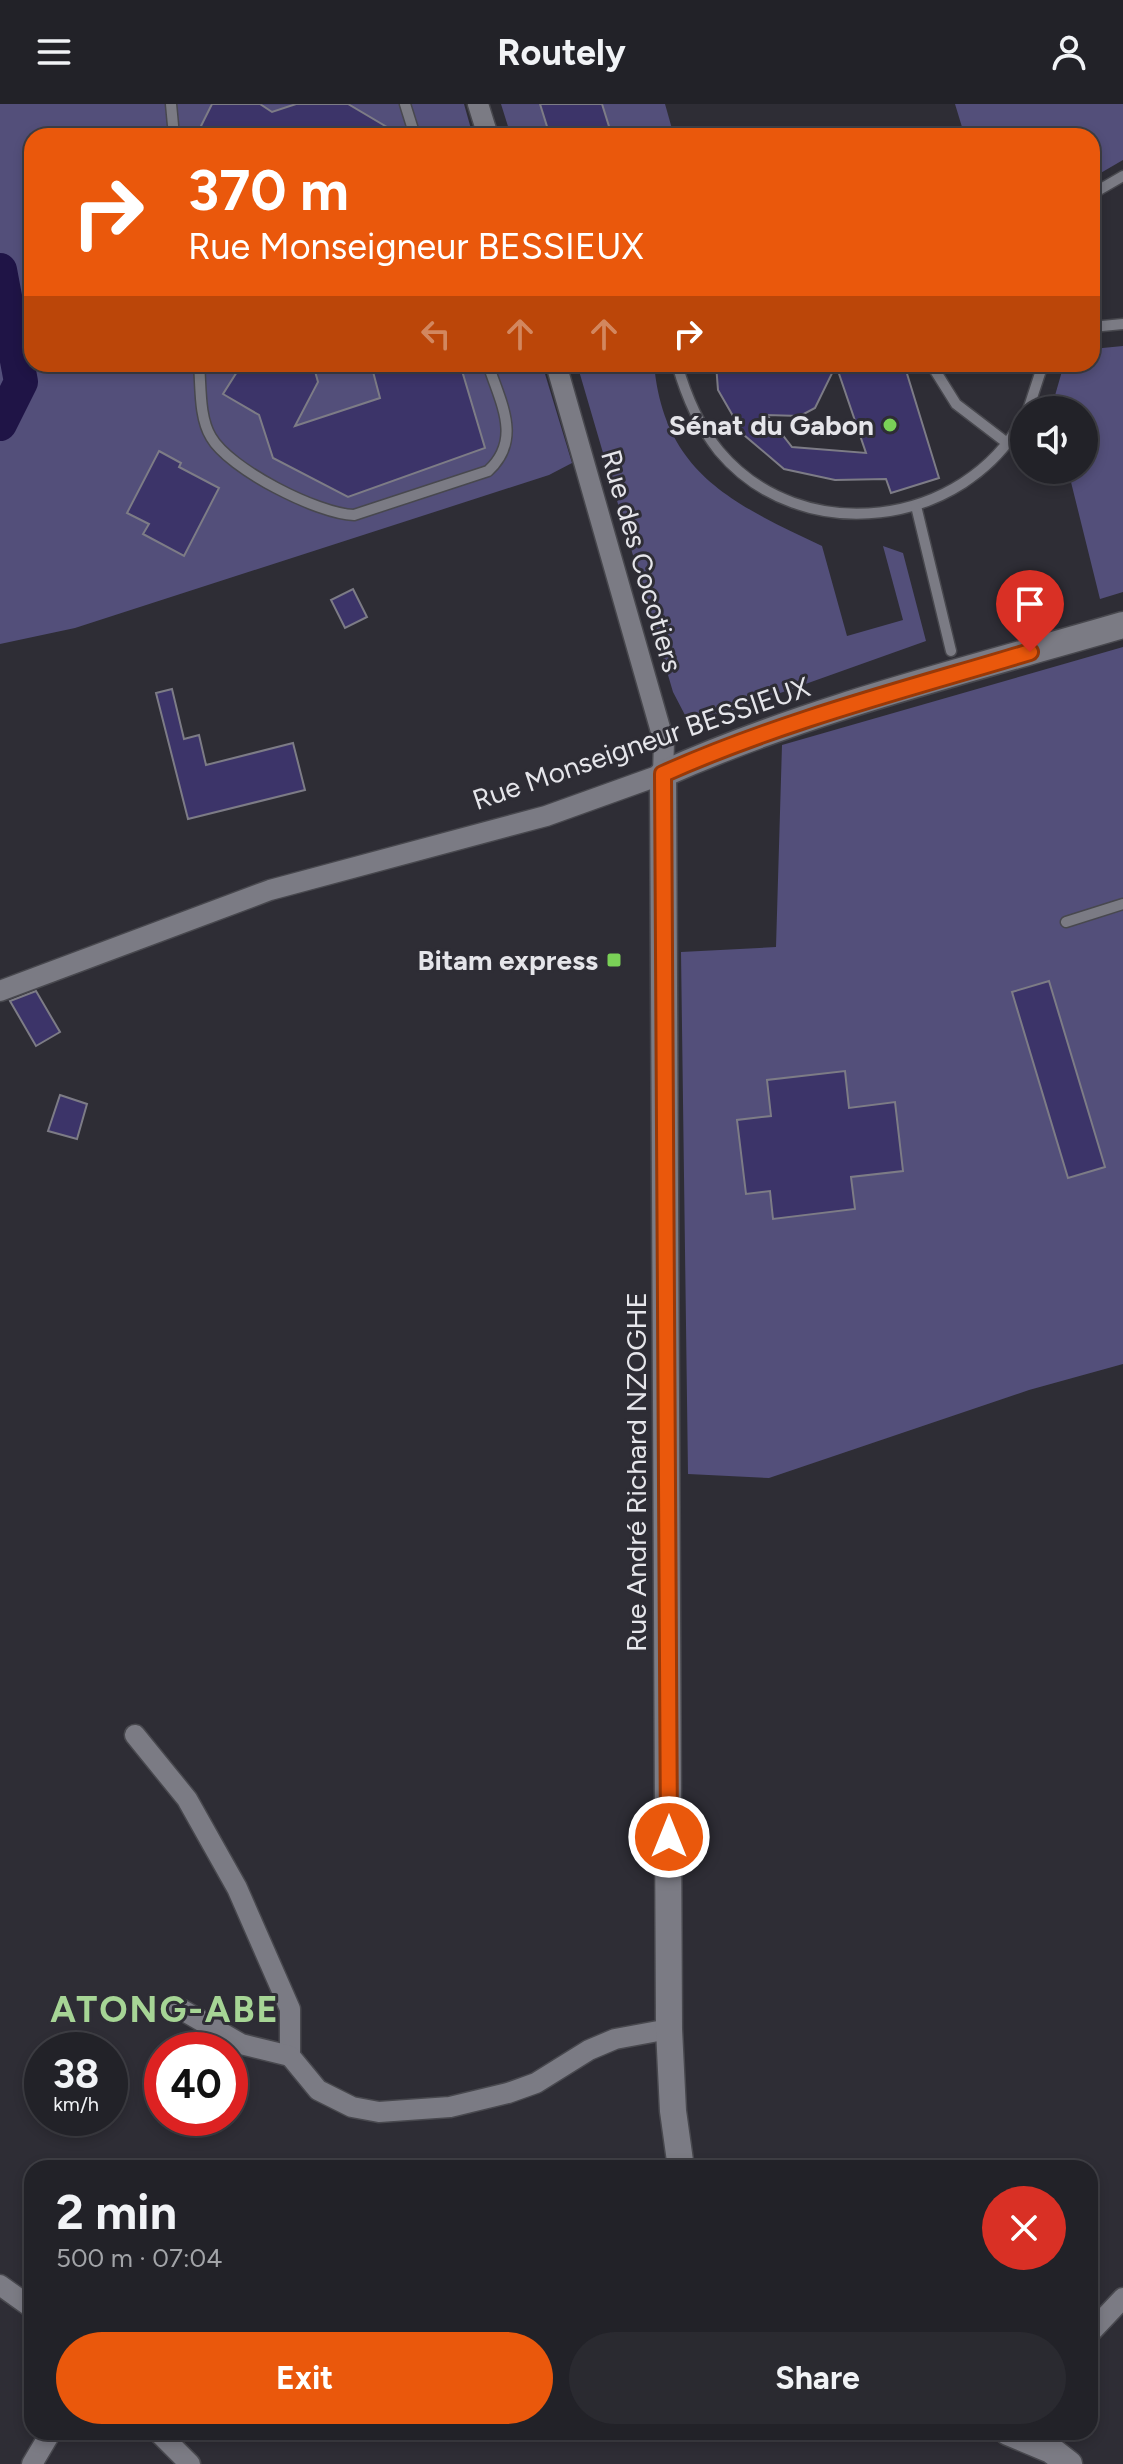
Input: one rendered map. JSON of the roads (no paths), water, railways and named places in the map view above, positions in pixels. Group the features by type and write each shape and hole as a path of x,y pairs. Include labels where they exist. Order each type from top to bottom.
{"street":[{"path":"478,104 486,128"},
{"name":"Rue des Cocotiers","path":"558,372 664,742 663,774"},
{"name":"Rue Monseigneur BESSIEUX","path":"0,991 270,890 546,816 812,717 1123,625"},
{"name":"Rue André Richard NZOGHE","path":"663,774 669,2029 673,2111 680,2160"},
{"path":"135,1735 187,1799 237,1888 290,2009 290,2056"},
{"path":"179,2008 241,2044 290,2056 318,2090 352,2107 379,2112 450,2107 508,2093 536,2083 589,2050 615,2039 669,2029"},
{"path":"0,2285 24,2302"},
{"path":"1098,2325 1123,2298"},
{"path":"32,2464 46,2440"},
{"path":"166,2440 190,2464"},
{"path":"1030,2440 1069,2464"}],"lane":[{"path":"171,104 173,128"},
{"path":"405,104 412,128"},
{"path":"1100,189 1123,176"},
{"path":"1100,326 1123,324"},
{"path":"200,372 205,424 212,439 246,468 312,505 334,514 354,515 488,471 500,460 507,447 507,425 490,372"},
{"path":"679,372 700,425 721,453 746,477 776,495 808,508 843,514 880,514 916,506 959,486 1010,438"},
{"path":"936,372 956,404 1007,443"},
{"path":"1033,396 1040,372"},
{"path":"916,506 951,651"},
{"path":"1066,922 1123,904"}],"waterway":[{"path":"0,270 21,382 0,424"}],"place":[{"name":"Sénat du Gabon","path":"890,425"},
{"name":"Bitam express","path":"614,960"}],"district":[{"name":"ATONG-ABE","path":"165,2009"}]}
